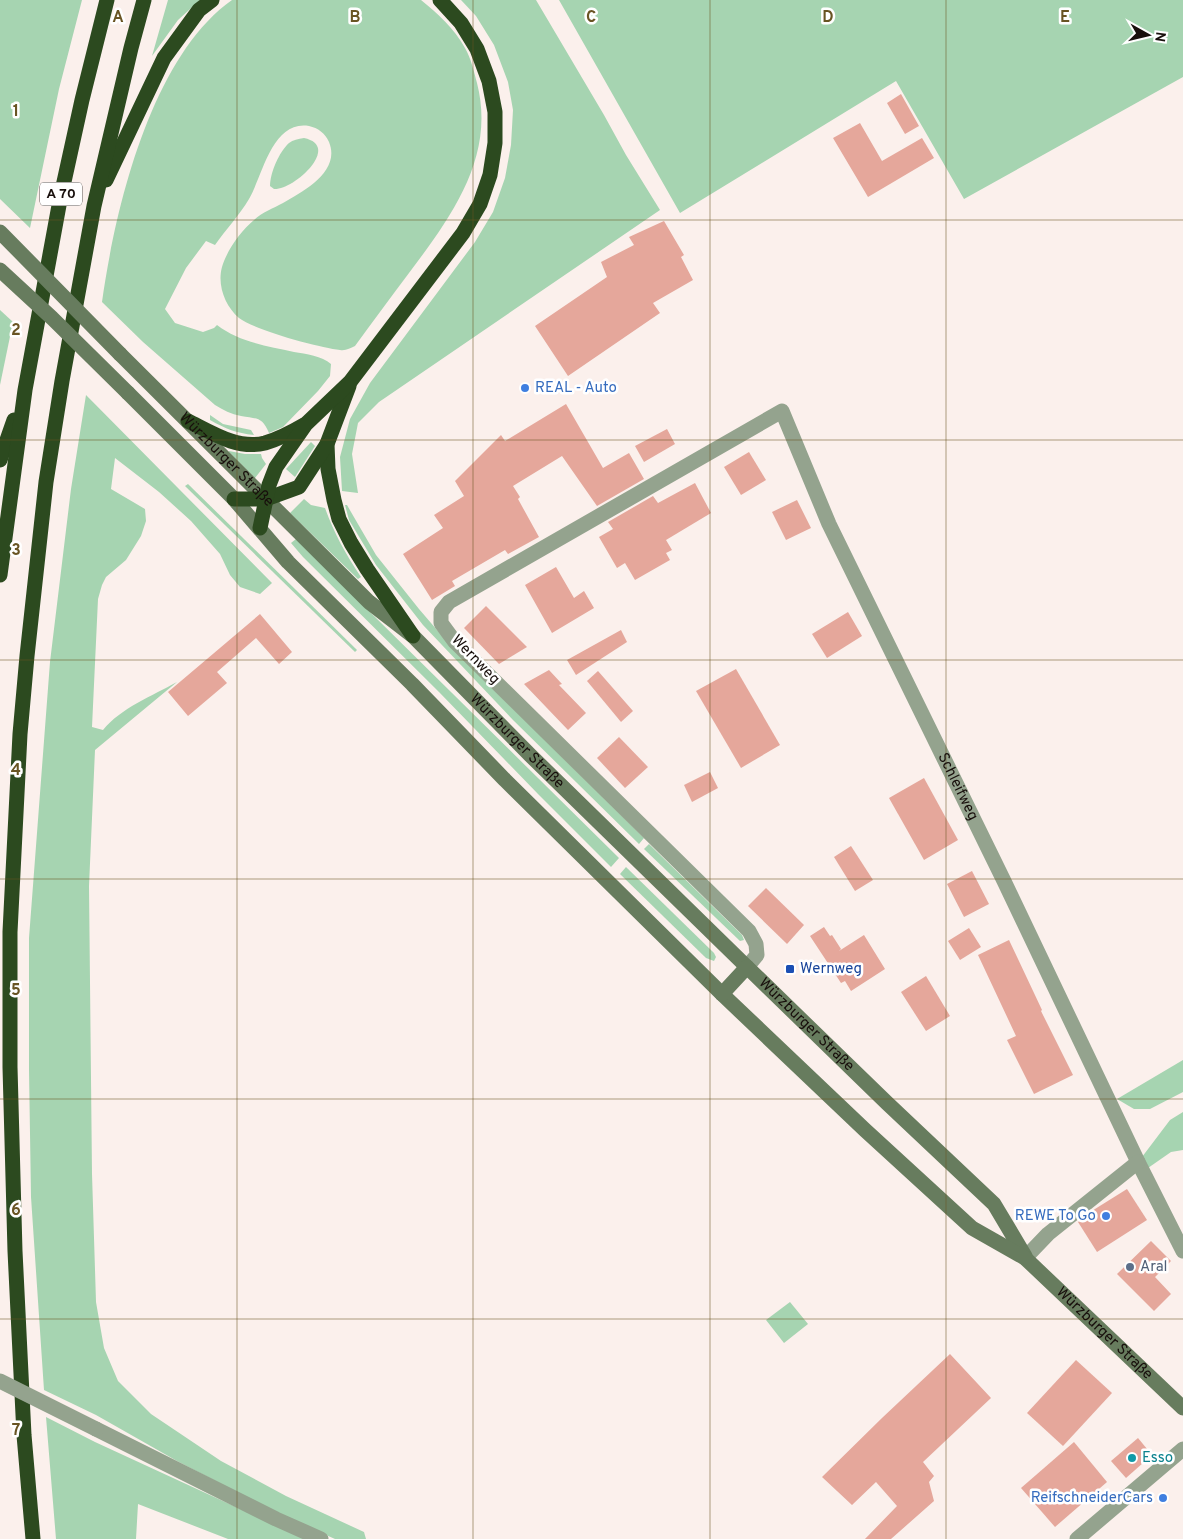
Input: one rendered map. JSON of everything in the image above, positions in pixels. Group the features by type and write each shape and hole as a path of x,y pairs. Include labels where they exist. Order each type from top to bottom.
{"highway":[{"name":"A 70","path":"0,575 25,390 60,200 107,0"},
{"name":"A 70","path":"33,1539 24,1435 13,1213 10,1067 10,932 20,734 26,656 45,491 62,381 94,206 144,0"},
{"path":"94,206 164,58 199,10 212,0"},
{"path":"260,528 268,484 276,467 306,424 350,382 463,233 480,204 490,175 495,143 495,112 489,81 477,49 465,29 440,0"},
{"path":"234,499 266,499 299,487 327,444 350,382"},
{"path":"0,460 25,390"},
{"path":"188,421 223,438 246,444 257,444 281,437 306,424"},
{"path":"327,444 328,469 339,518 351,543 367,569 413,636"}],"main road":[{"name":"Würzburger Straße","path":"0,232 215,450 369,602 413,636 530,755 887,1103 994,1204 1025,1258"},
{"name":"Würzburger Straße","path":"0,270 52,318 234,499 288,562 722,994 972,1228 1025,1258 1183,1408"},
{"path":"722,994 747,967"}],"street":[{"name":"Wernweg","path":"747,967 757,955 756,944 749,931 455,642 441,623 442,612 449,602 782,411"},
{"name":"Schleifweg","path":"782,411 830,524 1138,1162 1183,1251"},
{"path":"1025,1258 1048,1234 1138,1162"},
{"path":"0,1382 320,1539"},
{"path":"1077,1539 1183,1449"}],"green space":[{"path":"0,0 82,0 59,89 30,228 0,199"},
{"path":"168,0 200,0 178,20 152,56"},
{"path":"232,0 421,0 451,28 465,48 477,83 481,110 480,136 475,161 466,185 454,208 425,252 355,346 344,350 331,349 258,328 239,318 234,313 226,301 221,288 221,274 224,261 235,241 244,230 261,215 310,186 325,171 330,162 329,142 321,131 315,128 296,126 277,140 270,151 249,199 241,211 215,245 206,241 186,268 165,309 175,323 203,332 217,325 235,336 264,345 314,356 331,364 330,376 318,391 283,427 269,433 264,424 258,419 234,414 215,405 143,342 102,302 116,224 127,181 159,96 179,58 204,26"},
{"path":"461,0 536,0 660,210 379,402 358,423 352,454 358,493 342,491 340,457 350,419 370,383 475,242 493,212 505,178 511,145 513,110 508,82 494,45 476,16"},
{"path":"559,0 1183,0 1183,77 964,199 896,81 680,213"},
{"path":"304,138 314,143 318,149 311,167 292,183 274,189 270,186 270,181 279,157 289,143"},
{"path":"0,310 13,322 0,385"},
{"path":"86,395 272,583 260,594 240,587 230,575 220,554 191,521 159,492 115,458 111,489 145,509 146,521 141,536 126,560 106,577 98,599 92,727 103,730 110,722 128,709 177,682 95,750 89,886 92,1174 96,1302 104,1348 118,1381 151,1414 221,1461 286,1496 364,1532 366,1539 335,1539 279,1514 177,1461 96,1415 44,1390 31,1197 29,938 50,662 71,489"},
{"path":"210,415 223,424 251,430 254,435 236,432 221,426 210,420"},
{"path":"311,442 315,446 295,477 286,469"},
{"path":"229,451 261,454 266,464 255,478"},
{"path":"188,484 357,650 355,652 185,486"},
{"path":"304,499 311,505 325,508 341,544 361,577 358,579 290,513"},
{"path":"345,505 347,505 376,555 455,651 644,838 639,844 513,720 423,625 376,565 349,520"},
{"path":"296,539 619,858 611,867 303,557 291,543"},
{"path":"649,844 742,935 744,940 740,941 644,849"},
{"path":"626,867 714,953 716,957 714,961 706,958 620,874"},
{"path":"1183,1060 1183,1092 1150,1109 1134,1109 1117,1099"},
{"path":"1183,1112 1183,1150 1171,1152 1148,1168 1142,1157 1170,1120"},
{"path":"790,1302 808,1324 784,1343 766,1320"},
{"path":"46,1417 95,1442 305,1539 228,1539 138,1504 136,1539 56,1539"}],"building":[{"path":"901,94 919,126 905,134 887,103"},
{"path":"860,123 882,161 922,138 934,158 868,197 833,138"},
{"path":"664,221 684,255 681,257 693,280 653,303 660,313 568,376 535,326 607,277 601,262 634,245 629,237"},
{"path":"566,404 603,468 629,453 644,479 597,506 562,456 513,486 539,537 508,554 505,550 452,581 455,586 432,600 403,554 443,528 434,515 464,496 455,481 501,435 505,441"},
{"path":"667,429 675,444 644,462 635,446"},
{"path":"749,452 766,480 741,495 724,467"},
{"path":"695,483 711,513 666,540 672,550 666,553 670,560 635,580 625,563 617,568 599,537 613,529 608,522 653,496 658,503"},
{"path":"797,500 811,528 786,540 772,512"},
{"path":"556,567 574,598 584,591 594,608 552,633 525,585"},
{"path":"486,606 527,647 499,664 464,628"},
{"path":"848,612 862,636 827,658 812,634"},
{"path":"260,614 292,652 279,664 256,638 217,672 227,683 188,716 168,692"},
{"path":"621,630 627,642 576,675 567,660"},
{"path":"736,669 780,745 741,768 696,691"},
{"path":"549,670 562,684 559,685 586,713 568,730 524,684"},
{"path":"598,671 633,711 621,722 587,681"},
{"path":"619,737 648,767 625,788 597,758"},
{"path":"710,772 718,788 692,802 684,785"},
{"path":"924,778 958,840 924,860 889,798"},
{"path":"851,846 873,880 855,891 834,857"},
{"path":"972,871 989,904 964,917 947,884"},
{"path":"766,888 804,925 787,944 748,906"},
{"path":"824,927 841,949 839,951 864,935 885,969 851,991 845,981 841,983 810,936"},
{"path":"969,928 981,947 960,960 948,941"},
{"path":"1009,940 1073,1075 1034,1094 1007,1040 1016,1036 978,955"},
{"path":"926,976 950,1016 926,1031 901,992"},
{"path":"1127,1189 1147,1220 1097,1252 1078,1222"},
{"path":"1151,1241 1171,1261 1155,1277 1171,1294 1154,1311 1117,1274"},
{"path":"950,1354 991,1398 923,1462 934,1476 929,1482 934,1501 891,1539 865,1539 897,1506 876,1482 852,1505 822,1477"},
{"path":"1076,1360 1112,1393 1063,1446 1027,1413"},
{"name":"Esso","path":"1138,1438 1152,1455 1126,1478 1111,1461"},
{"path":"1074,1442 1107,1482 1055,1527 1021,1488"}],"place":[{"name":"REAL - Auto","path":"525,388"},
{"name":"Wernweg","path":"790,969"},
{"name":"REWE To Go","path":"1106,1216"},
{"name":"Aral","path":"1130,1267"},
{"name":"Esso","path":"1132,1458"},
{"name":"ReifschneiderCars","path":"1163,1498"}]}
